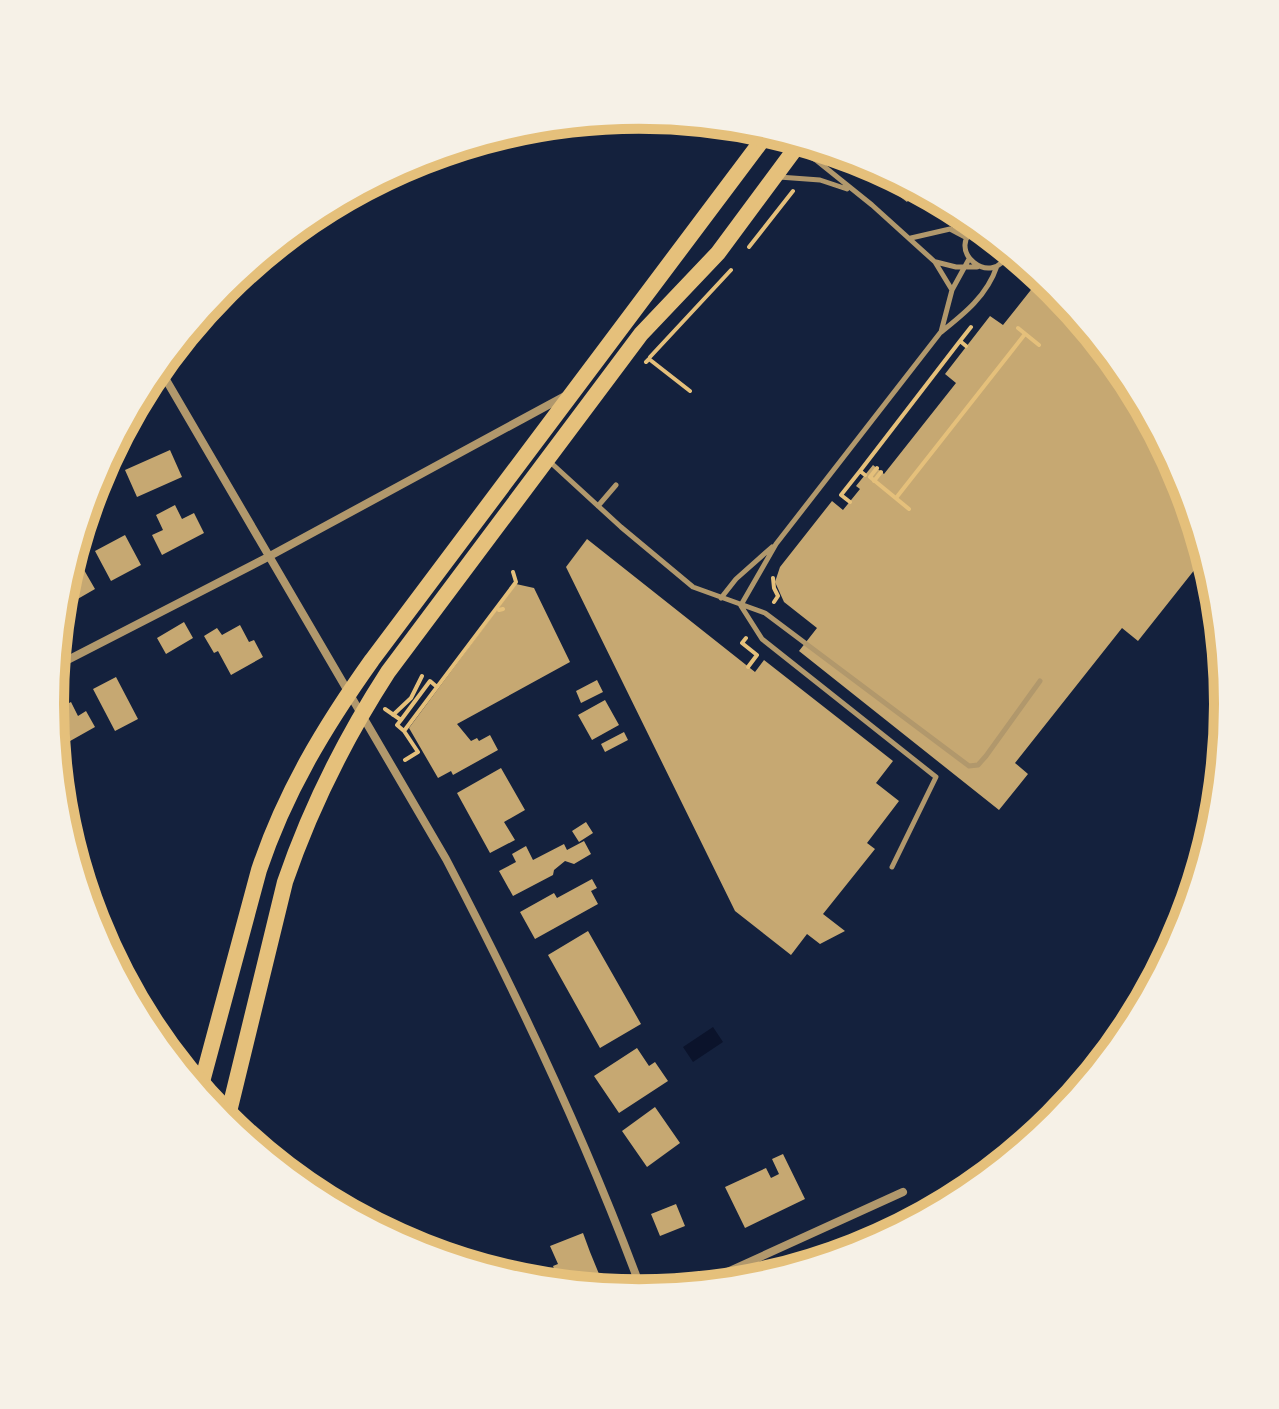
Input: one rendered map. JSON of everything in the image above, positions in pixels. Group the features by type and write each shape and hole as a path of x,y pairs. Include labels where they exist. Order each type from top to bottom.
{"main road":[{"path":"203,1079 268,843 311,751 349,693 571,392 760,142"},
{"path":"230,1108 285,882 300,841 361,714 393,665 641,334 718,253 794,151"}],"street":[{"path":"165,379 446,859 518,998 608,1201 638,1280"},
{"path":"66,661 268,557 571,392"},
{"path":"724,1274 903,1192"}],"lane":[{"path":"812,156 910,238 935,262 952,290"},
{"path":"774,177 820,180 852,191"},
{"path":"910,238 950,229 967,238"},
{"path":"970,234 966,252 969,259 980,267"},
{"path":"940,333 952,290 969,259"},
{"path":"935,262 980,267 997,266 1004,260"},
{"path":"741,605 776,544 940,333 966,312 991,284 997,266"},
{"path":"548,460 693,587 765,613 969,766 978,765 986,756 1040,681"},
{"path":"598,506 616,485"},
{"path":"721,598 736,579 776,544"},
{"path":"741,605 762,639 936,777 892,867"}],"path":[{"path":"850,502 839,493 863,473 974,324 980,328"},
{"path":"1018,328 1039,345"},
{"path":"896,498 1025,334"},
{"path":"960,341 966,346"},
{"path":"653,363 690,391"},
{"path":"879,470 870,477 909,509"},
{"path":"765,613 779,596 773,581 776,568"},
{"path":"404,731 500,610 516,582 513,572"},
{"path":"748,667 757,655 742,643 754,627"},
{"path":"402,719 422,676"},
{"path":"393,715 430,681 434,692"},
{"path":"404,761 418,752 397,725 427,685"},
{"path":"381,706 402,719"},
{"path":"648,1275 656,1280"}],"water":[{"path":"713,1027 723,1042 693,1062 683,1047"}],"building":[{"path":"881,182 911,197 907,202"},
{"path":"1034,286 1096,354 1156,450 1184,520 1197,566 1138,641 1122,628 1015,763 1028,774 999,810 799,651 817,628 784,602 775,582 780,567 832,501 843,510 860,489 856,486 873,465 884,474 956,383 945,374 990,316 1003,325"},
{"path":"170,450 182,477 137,497 125,470"},
{"path":"175,505 182,519 194,513 204,533 162,555 152,535 163,530 156,515"},
{"path":"125,535 141,565 111,581 95,551"},
{"path":"587,539 755,672 764,660 893,761 876,783 899,801 867,843 875,849 823,914 845,931 820,944 807,934 791,955 735,911 566,567"},
{"path":"82,566 95,589 73,601"},
{"path":"516,584 534,588 570,662 457,724 471,741 477,738 479,741 490,735 498,750 453,775 451,771 438,778 409,728"},
{"path":"184,622 193,638 166,654 157,638"},
{"path":"240,625 249,642 254,640 263,657 231,675 218,651 214,653 204,636 217,628 222,635"},
{"path":"116,677 138,719 115,731 93,689"},
{"path":"597,680 603,692 581,703 576,691"},
{"path":"605,700 619,725 592,740 578,715"},
{"path":"71,702 78,716 86,711 95,727 65,744 65,742 64,705"},
{"path":"624,732 628,740 605,752 601,744"},
{"path":"501,768 525,810 504,822 515,840 490,853 457,793"},
{"path":"586,822 593,833 579,842 572,831"},
{"path":"584,841 591,854 574,864 565,861 554,870 553,875 513,896 499,871 516,862 512,854 526,846 533,860 564,844 567,850"},
{"path":"592,879 597,888 591,891 598,904 535,939 520,912 554,893 557,898"},
{"path":"588,931 641,1024 600,1048 548,955"},
{"path":"637,1048 649,1066 655,1062 668,1081 619,1113 594,1076"},
{"path":"655,1107 680,1143 647,1167 622,1131"},
{"path":"783,1154 805,1199 745,1228 725,1187 766,1168 771,1178 779,1174 772,1159"},
{"path":"676,1204 685,1226 660,1236 651,1214"},
{"path":"583,1233 601,1279 556,1274 553,1266 558,1264 550,1246"}]}
